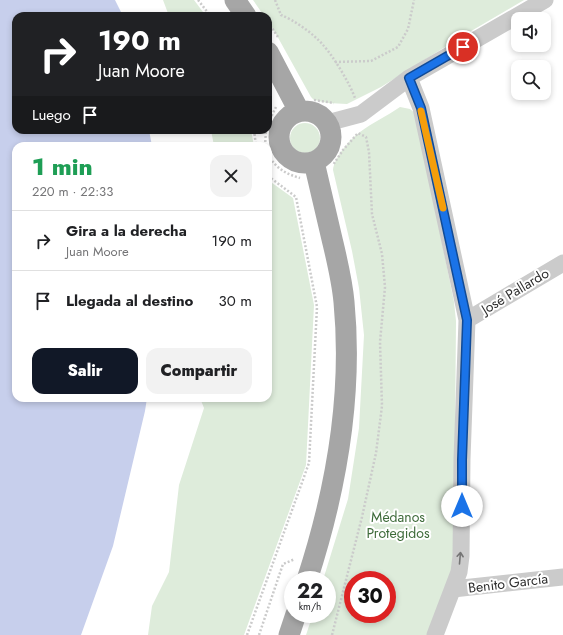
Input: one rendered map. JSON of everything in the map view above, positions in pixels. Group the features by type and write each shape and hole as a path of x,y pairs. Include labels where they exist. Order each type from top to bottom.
{"main road":[{"path":"236,0 244,12"},
{"path":"274,46 305,104 307,111 322,117 327,123 330,131 330,146 320,159 305,164 297,163 289,159 283,153 279,145 278,136 284,120 305,104"},
{"path":"310,571 331,494 343,423 347,350 344,301 339,266 314,162"},
{"path":"289,635 293,623"}],"street":[{"path":"327,123 361,114 409,78 545,0"},
{"path":"409,78 421,108 467,320 459,572 435,635"},
{"name":"José Pallardo","path":"467,320 563,263"},
{"name":"Benito García","path":"453,589 563,577"}],"path":[{"path":"198,0 207,12"},
{"path":"275,0 281,15 293,20 323,45 345,78 355,98 351,101"},
{"path":"334,62 371,61 398,47 408,29 414,0"},
{"path":"305,104 314,100 341,104"},
{"path":"272,115 276,107 274,102"},
{"path":"332,635 373,467 382,406 380,342 385,287 382,254 372,214 368,145 366,137 358,133"},
{"path":"272,160 282,171 300,178 301,184"},
{"path":"247,635 309,463 317,307 296,197 272,179"},
{"path":"259,635 282,564 297,559"}],"green space":[{"path":"163,0 194,0 203,12 168,12"},
{"path":"253,0 524,0 381,87 347,104 328,103 314,100 311,97 272,28 272,12 261,12"},
{"name":"Médanos Protegidos","path":"400,107 410,109 416,114 454,302 456,321 454,550 452,569 428,635 306,635 310,623 336,623 336,571 326,571 348,499 359,428 364,335 359,288 333,170 336,160 343,149 356,135"},
{"path":"305,123 311,124 319,132 319,144 311,152 305,153 299,152 291,144 290,138 291,132 299,124"},
{"path":"212,134 252,134 253,142 213,142"},
{"path":"272,183 293,198 314,305 306,465 244,635 148,635 152,606 169,572 179,485 204,408 202,402 272,402"}],"water":[{"path":"0,0 115,0 121,12 12,12 12,134 150,134 151,142 12,142 12,402 146,402 145,411 113,546 81,635 0,635"}],"slow traffic":[{"path":"421,111 443,208"}],"route":[{"path":"462,506 462,460 467,320 421,108 409,78 463,47"}]}
